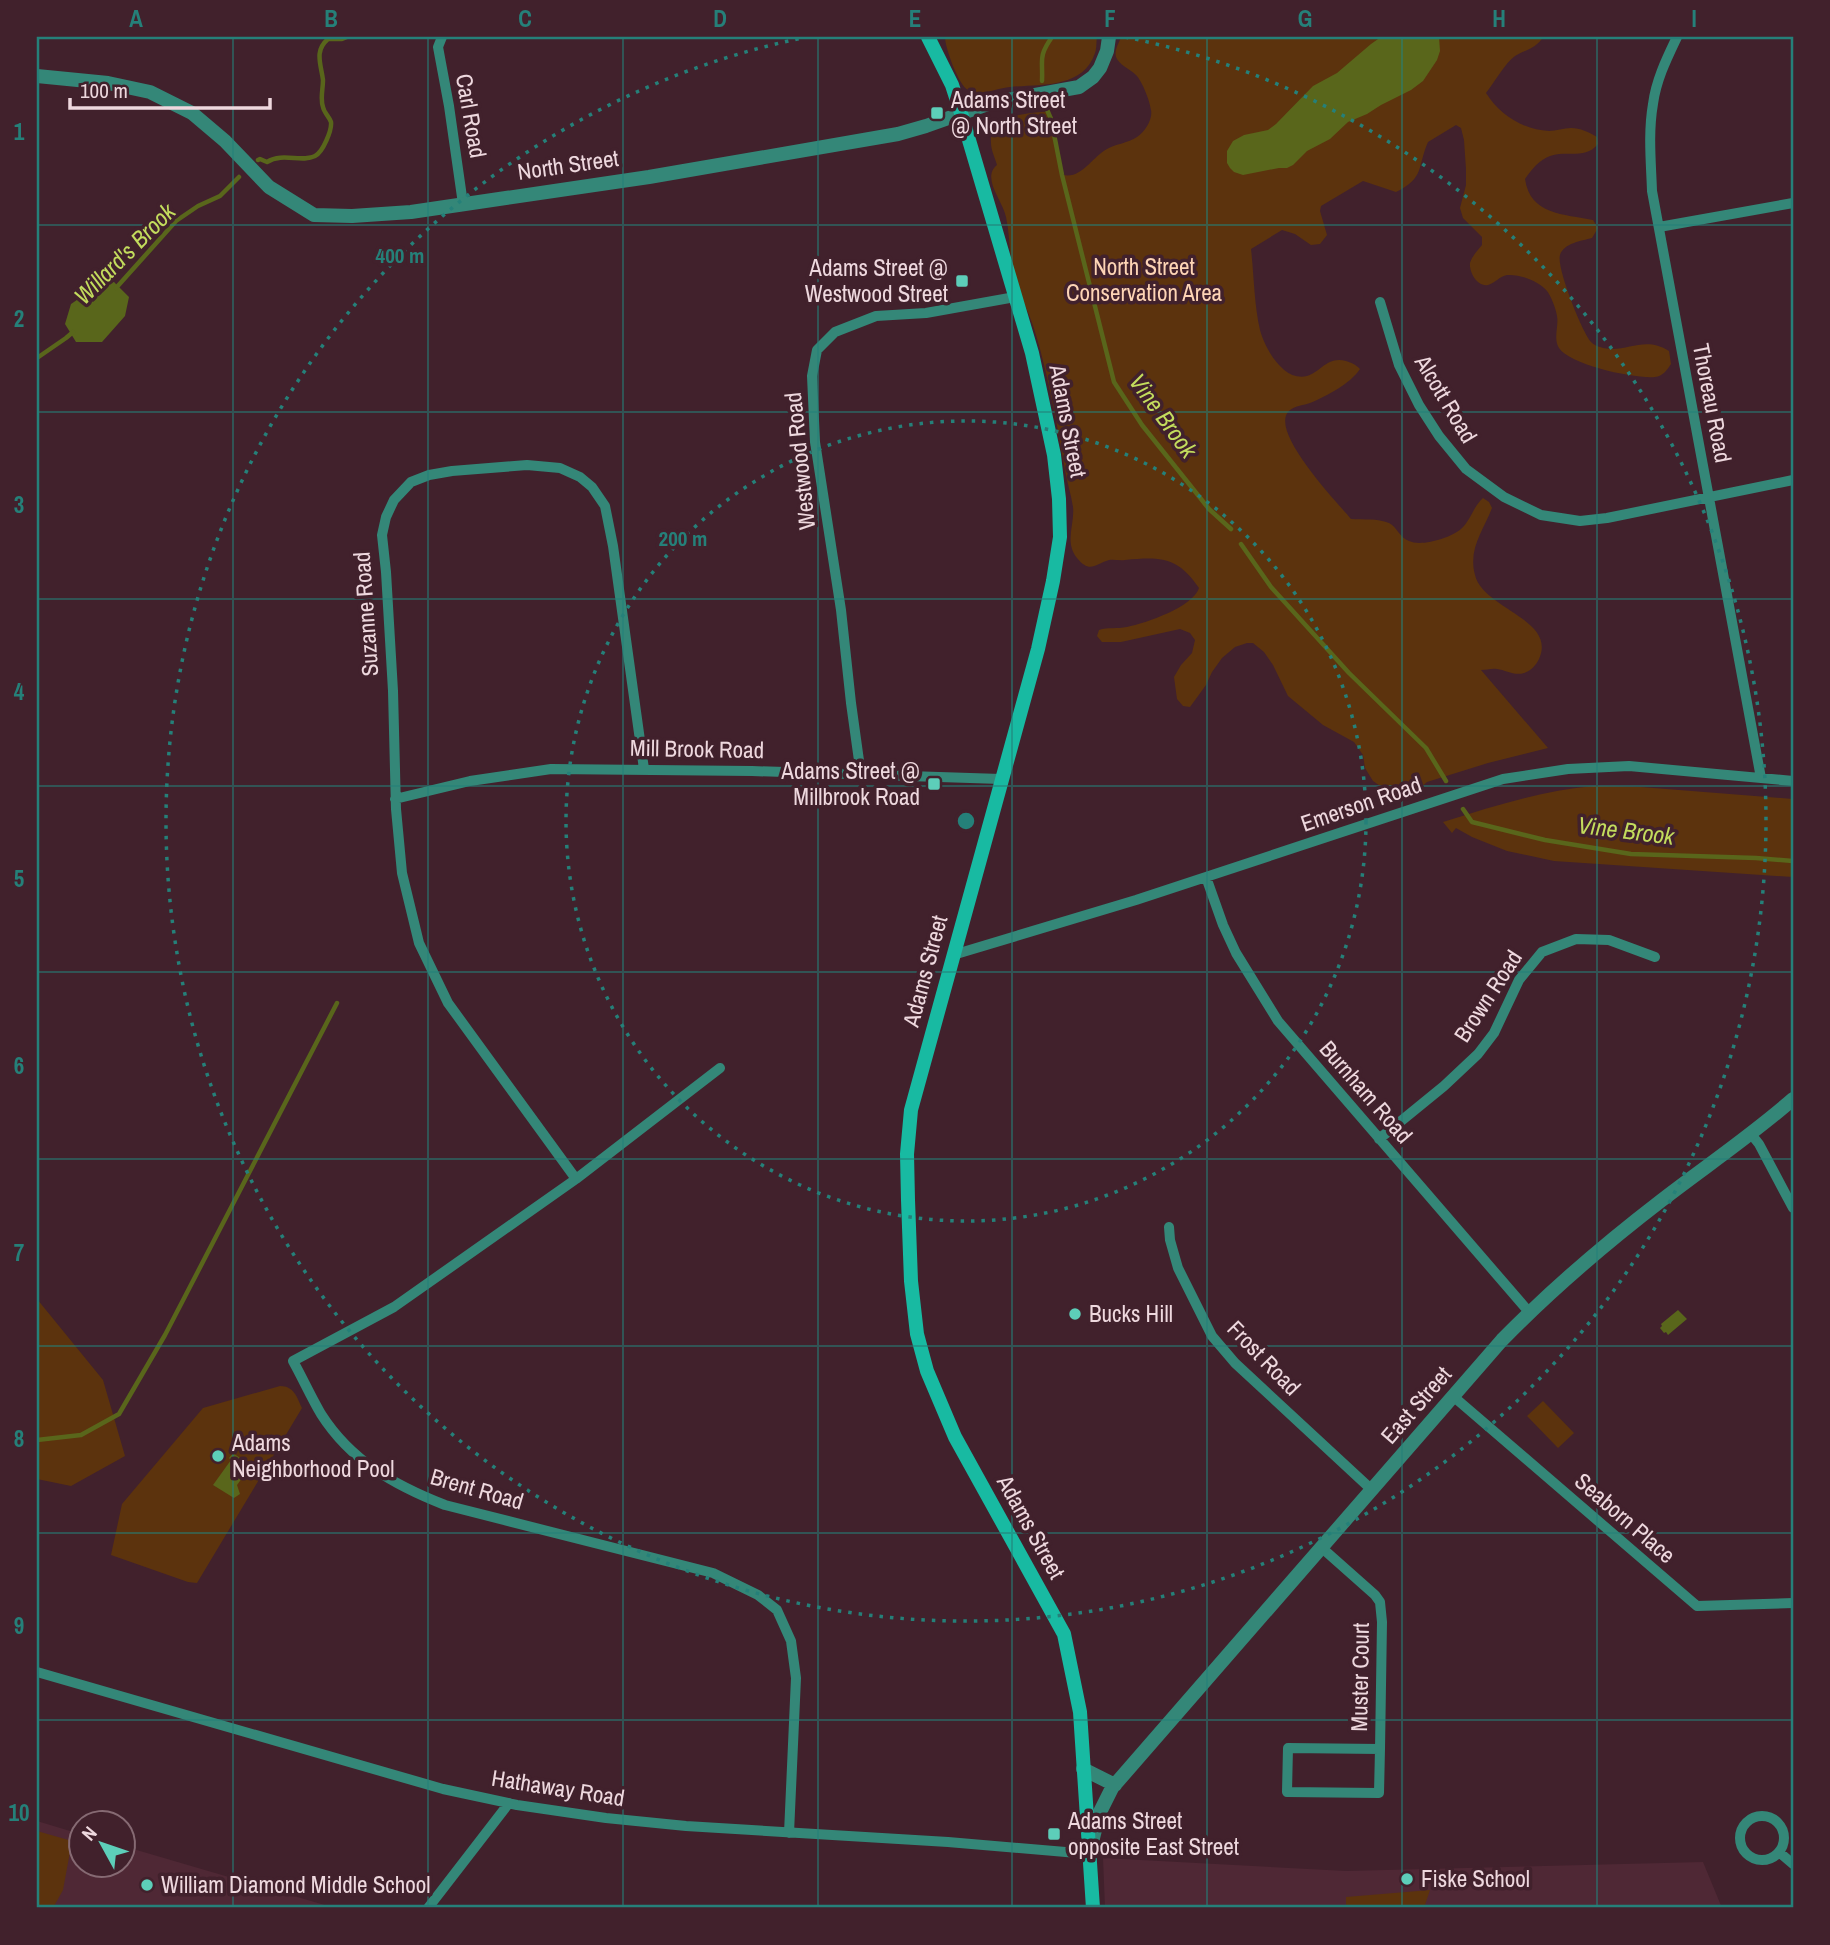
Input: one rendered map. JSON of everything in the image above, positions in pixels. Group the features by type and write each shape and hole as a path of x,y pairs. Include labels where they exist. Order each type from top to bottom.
{"main road":[{"name":"Adams Street","path":"928,37 952,85 1032,353 1054,455 1060,537 1038,649 911,1110 907,1154 911,1281 917,1334 927,1371 955,1437 1064,1634 1080,1712 1093,1908"}],"street":[{"name":"Carl Road","path":"442,37 438,47 463,204"},
{"name":"North Street","path":"37,76 108,83 150,92 192,113 225,141 269,187 314,215 352,216 411,212 649,177 918,129 999,101 1079,87 1100,68 1109,37"},
{"name":"Thoreau Road","path":"1677,37 1664,63 1653,101 1650,133 1652,191 1761,778"},
{"path":"1659,227 1793,203"},
{"name":"Westwood Road","path":"861,775 850,703 841,610 815,442 812,376 817,350 835,332 876,316 926,313 1015,297"},
{"name":"Alcott Road","path":"1380,302 1399,365 1419,405 1439,436 1466,468 1504,497 1541,515 1580,521 1607,518 1793,480"},
{"name":"Suzanne Road","path":"576,1179 448,1003 419,943 402,873 382,535 394,500 411,482 452,471 527,465 560,468 580,477 592,487 605,506 613,546 644,769"},
{"name":"Emerson Road","path":"953,955 1206,877 1503,779 1568,769 1629,766 1793,781"},
{"name":"Mill Brook Road","path":"396,799 470,781 551,769 751,771 1001,779"},
{"name":"Burnham Road","path":"1206,877 1236,953 1278,1021 1529,1312"},
{"name":"Brown Road","path":"1379,1139 1444,1086 1478,1054 1494,1033 1519,980 1542,952 1576,939 1598,939 1609,940 1655,957"},
{"name":"Brent Road","path":"720,1068 576,1179 394,1307 293,1362 321,1415 348,1448 375,1471 410,1492 444,1505 713,1573 758,1595 777,1610 791,1641 796,1678 789,1833"},
{"name":"East Street","path":"1089,1854 1099,1814 1115,1784 1502,1340 1573,1271 1793,1099"},
{"path":"1751,1134 1793,1208"},
{"name":"Frost Road","path":"1168,1227 1178,1268 1212,1336 1235,1363 1372,1490"},
{"name":"Seaborn Place","path":"1454,1396 1696,1606 1793,1603"},
{"name":"Muster Court","path":"1322,1548 1380,1602 1382,1626 1380,1749 1379,1793 1287,1791 1288,1748 1380,1749"},
{"name":"Hathaway Road","path":"37,1672 443,1789 509,1803 620,1819 1089,1854"},
{"path":"1083,1769 1115,1784"},
{"path":"428,1908 509,1803"},
{"path":"1757,1816 1767,1816 1776,1821 1783,1833 1779,1852 1767,1860 1749,1857 1739,1841 1745,1824 1757,1816"},
{"path":"1779,1852 1793,1864"}],"shaded area":[{"path":"1381,37 1439,37 1440,51 1437,60 1423,81 1411,90 1348,122 1330,139 1307,151 1287,168 1243,175 1230,168 1227,151 1233,141 1244,135 1268,130 1313,86 1337,73"},
{"path":"114,282 129,297 125,316 102,342 76,342 65,324 71,304 99,285"},
{"path":"1678,1310 1687,1319 1668,1335 1664,1333 1660,1328 1661,1324"},
{"path":"233,1453 251,1466 237,1485 240,1494 234,1498 213,1485"},
{"name":"William Diamond Middle School","path":"37,1821 66,1830 66,1878 136,1878 136,1850 331,1908 37,1908"},
{"name":"Fiske School","path":"1103,1858 1346,1871 1703,1862 1722,1908 1105,1908"}],"green space":[{"path":"945,37 1097,37 1096,51 1089,65 1071,79 978,93 968,90 961,82 950,58"},
{"name":"North Street Conservation Area","path":"1121,37 1543,37 1534,46 1511,59 1486,93 1505,114 1530,128 1549,131 1578,129 1597,137 1598,144 1588,152 1557,154 1539,162 1525,179 1528,191 1534,200 1550,211 1593,220 1598,228 1592,238 1569,245 1560,255 1562,272 1571,299 1591,342 1609,349 1642,344 1660,346 1669,351 1671,364 1663,374 1655,377 1633,376 1576,360 1565,354 1557,344 1556,313 1544,287 1529,279 1512,275 1504,276 1488,285 1480,284 1474,278 1470,263 1482,245 1482,237 1463,218 1460,208 1466,185 1466,169 1464,140 1461,128 1456,125 1428,142 1416,177 1405,187 1396,192 1363,181 1321,206 1327,235 1320,244 1311,245 1295,234 1282,230 1251,249 1260,330 1266,346 1283,369 1299,377 1307,376 1339,360 1360,369 1344,385 1331,393 1290,410 1285,419 1295,449 1351,519 1384,521 1392,525 1406,540 1414,543 1428,542 1456,532 1483,498 1489,502 1492,508 1473,557 1475,575 1481,587 1491,597 1529,624 1538,634 1542,645 1538,661 1527,672 1517,674 1495,669 1481,670 1548,748 1427,782 1418,790 1386,790 1373,781 1365,768 1363,755 1354,742 1323,725 1288,696 1273,665 1253,643 1235,647 1222,658 1190,707 1183,706 1177,699 1174,677 1192,653 1195,640 1190,633 1180,629 1121,642 1102,642 1097,636 1099,630 1127,627 1179,608 1195,595 1199,588 1183,570 1167,561 1111,560 1089,567 1073,552 1073,507 1052,402 1036,335 1013,270 1006,217 992,183 991,176 997,165 991,143 992,133 1003,120 1049,111 1063,175 1070,175 1081,171 1107,149 1140,135 1150,121 1150,106 1138,78 1116,57"},
{"path":"1594,786 1793,799 1793,877 1554,861 1507,851 1456,828 1452,833 1443,822 1536,795"},
{"path":"37,1299 103,1380 125,1456 71,1486 37,1479"},
{"name":"Adams Neighborhood Pool","path":"280,1386 292,1390 302,1408 197,1583 111,1555 122,1504 203,1408"},
{"path":"1543,1401 1574,1433 1558,1448 1527,1416"},
{"path":"37,1831 66,1839 66,1874 63,1890 53,1908 37,1908"},
{"path":"1430,1890 1424,1908 1346,1908 1346,1897"}],"waterway":[{"name":"Willard's Brook","path":"258,160 267,162 279,158 310,158 321,150 331,126 322,104 321,48 328,39 347,37"},
{"name":"Vine Brook","path":"1042,81 1043,54 1052,37"},
{"name":"Vine Brook","path":"1045,105 1051,119 1062,175 1114,382 1142,425 1209,509 1231,529"},
{"name":"Willard's Brook","path":"116,288 176,221 198,206 220,196 239,177"},
{"name":"Willard's Brook","path":"37,358 73,332"},
{"name":"Vine Brook","path":"1241,544 1271,587 1349,673 1426,748 1446,781"},
{"name":"Vine Brook","path":"1463,809 1472,822 1545,840 1631,854 1793,861"},
{"path":"37,1440 81,1435 119,1414 165,1335 337,1003"}],"place":[{"name":"Adams Street @ North Street","path":"937,113"},
{"name":"Adams Street @ Westwood Street","path":"962,281"},
{"name":"Adams Street @ Millbrook Road","path":"934,784"},
{"name":"Bucks Hill","path":"1075,1314"},
{"name":"Adams Neighborhood Pool","path":"218,1456"},
{"name":"Adams Street opposite East Street","path":"1054,1834"},
{"name":"Fiske School","path":"1407,1879"},
{"name":"William Diamond Middle School","path":"147,1885"}]}
